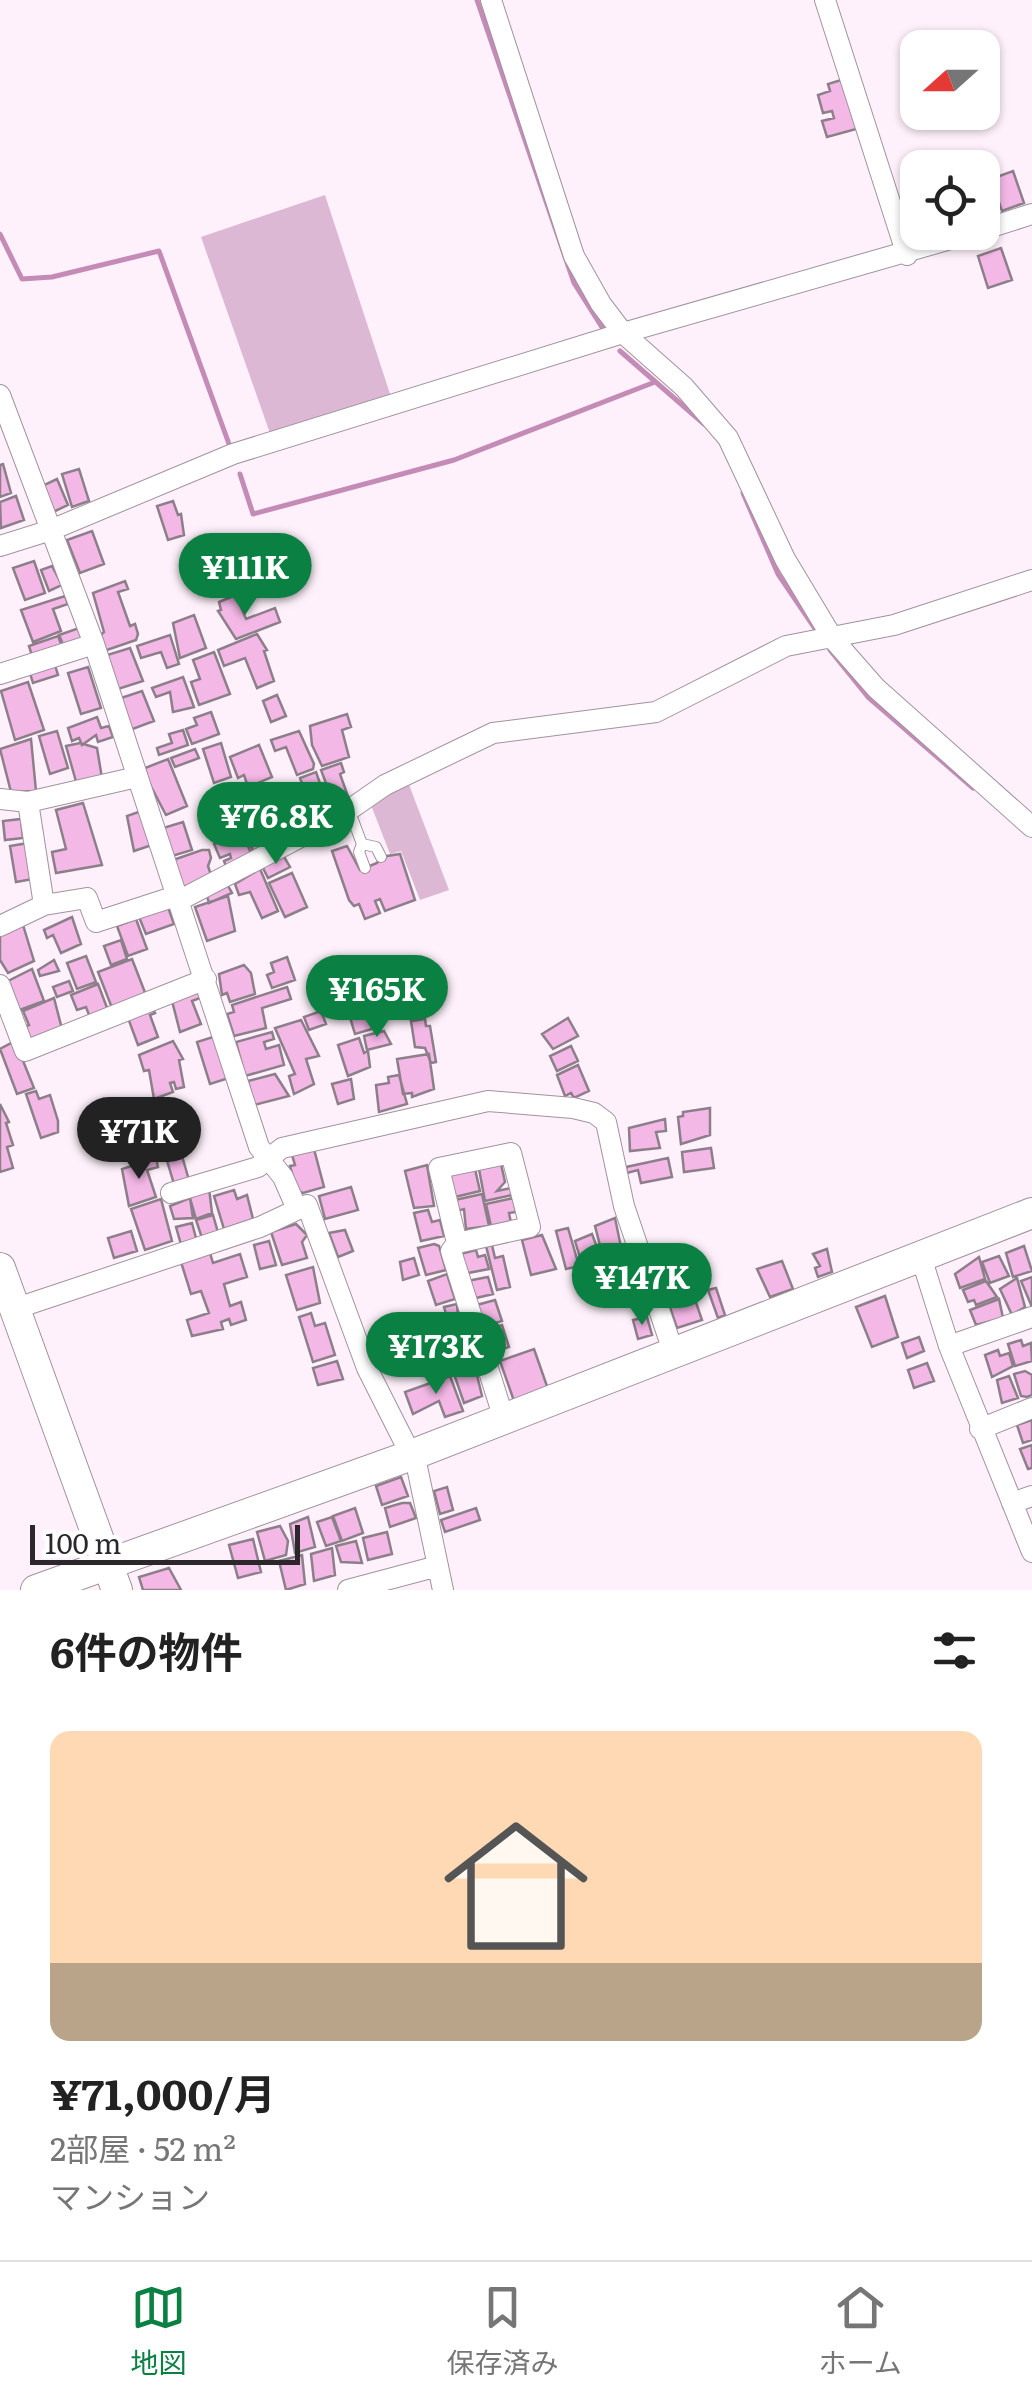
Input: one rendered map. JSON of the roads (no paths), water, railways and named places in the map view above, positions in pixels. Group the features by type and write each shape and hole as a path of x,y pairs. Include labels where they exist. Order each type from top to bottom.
{"street":[{"path":"491,0 574,256 624,334 684,387 728,438 785,559 833,639 876,688 1032,827"},
{"path":"825,0 907,254"},
{"path":"1000,224 1032,214"},
{"path":"0,546 51,530 233,454 624,334 919,250"},
{"path":"0,394 5,422 94,644 259,1147 283,1177 296,1210"},
{"path":"0,926 44,905 87,898 96,922 177,898 314,829 384,785 493,733 656,712 786,646 894,626 1032,580"},
{"path":"0,674 94,644"},
{"path":"0,800 28,802 137,778"},
{"path":"28,802 44,905"},
{"path":"0,985 24,1051 206,978"},
{"path":"171,1194 268,1162 282,1148 488,1101 518,1100 594,1113 610,1129 624,1206 674,1354"},
{"path":"457,1243 439,1168 511,1153 530,1227 457,1243 451,1252 504,1420"},
{"path":"17,1308 260,1227 308,1205 367,1368 417,1467 443,1590"},
{"path":"36,1590 112,1577 409,1456 1032,1213"},
{"path":"920,1257 980,1428 1022,1500 1032,1552"},
{"path":"0,1268 112,1577"},
{"path":"949,1346 1032,1317"},
{"path":"980,1428 1032,1408"},
{"path":"348,1590 438,1566"}],"lane":[{"path":"314,829 318,837 353,820 366,868"},
{"path":"362,844 376,847 380,857"}],"waterway":[{"path":"477,0 574,283 605,332"},
{"path":"0,234 22,279 52,277 159,251 229,444"},
{"path":"620,351 704,424"},
{"path":"240,474 253,514 454,460 655,382"},
{"path":"743,493 778,574 818,633"},
{"path":"830,650 868,697 973,788"}]}
